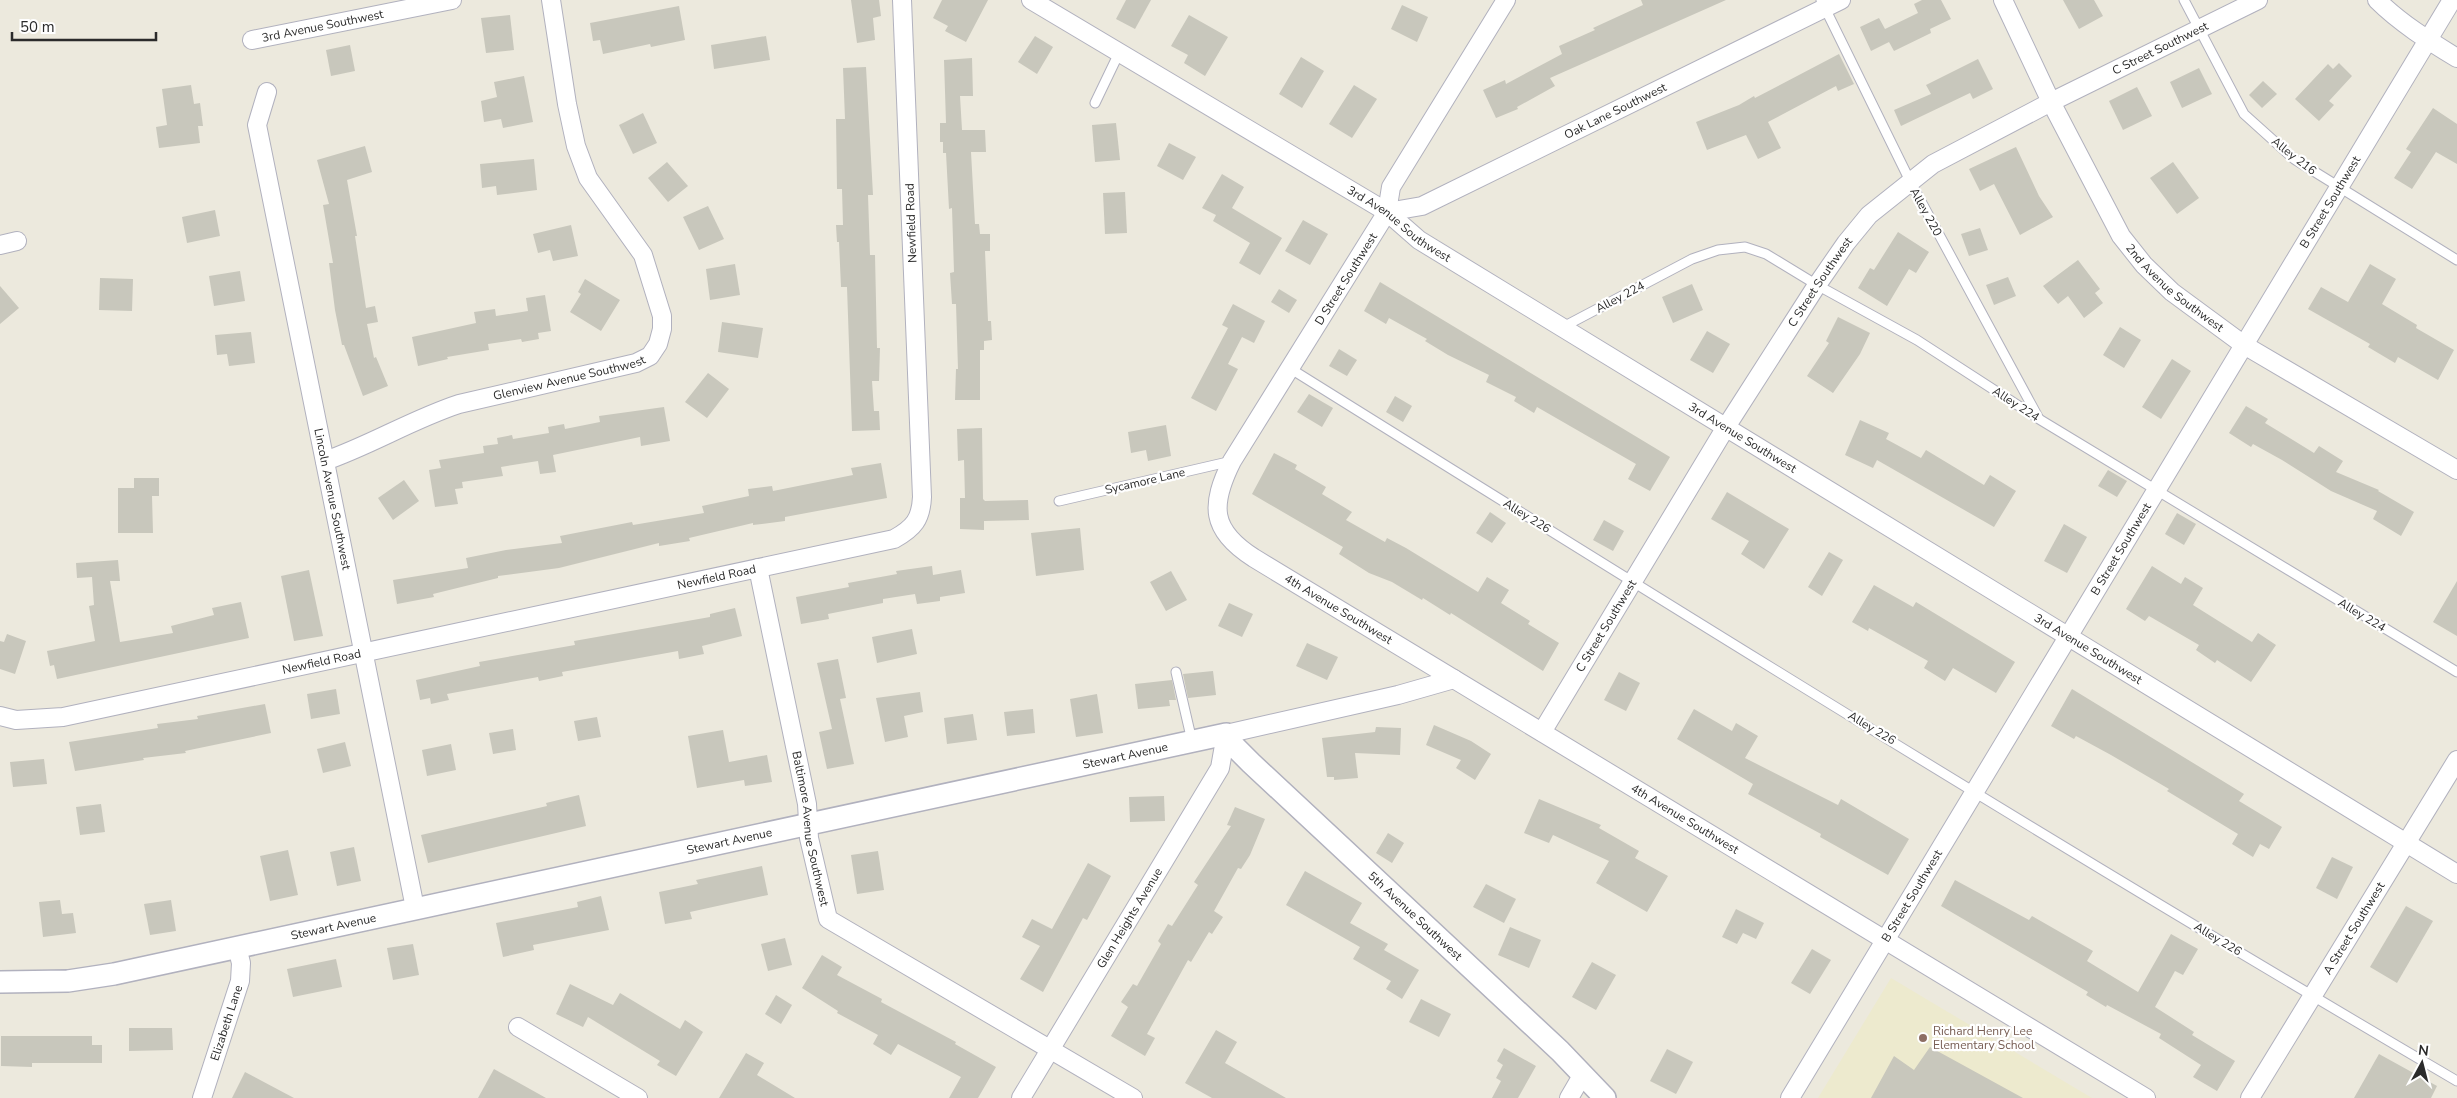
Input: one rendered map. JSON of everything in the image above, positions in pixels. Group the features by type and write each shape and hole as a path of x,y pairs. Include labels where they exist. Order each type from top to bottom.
{"street":[{"name":"3rd Avenue Southwest","path":"252,40 452,0"},
{"name":"Glenview Avenue Southwest","path":"325,460 364,446 433,413 459,404 636,364 650,356 658,344 662,329 662,316 644,255 588,178 576,146 567,104 551,0"},
{"name":"Newfield Road","path":"0,716 16,720 63,717 894,539 908,532 917,524 921,512 902,0"},
{"name":"3rd Avenue Southwest","path":"1031,0 1387,212 1419,240 2457,874"},
{"name":"D Street Southwest","path":"1226,536 1221,527 1217,503 1222,481 1232,461 1387,212 1391,187 1506,0"},
{"name":"Oak Lane Southwest","path":"1387,212 1422,206 1823,4 1841,0"},
{"name":"2nd Avenue Southwest","path":"2004,0 2052,102 2121,236 2144,265 2172,292 2244,345 2457,470"},
{"name":"C Street Southwest","path":"1542,732 1726,427 1817,285 1846,243 1869,215 1933,164 2052,102 2258,0"},
{"path":"2377,0 2427,40 2457,58"},
{"name":"B Street Southwest","path":"1790,1098 2452,0"},
{"name":"Lincoln Avenue Southwest","path":"267,92 257,125 415,908"},
{"path":"0,246 17,241"},
{"name":"4th Avenue Southwest","path":"1226,536 1246,553 2146,1098"},
{"name":"Baltimore Avenue Southwest","path":"758,568 807,804 809,838 828,919 1051,1048 1133,1098"},
{"name":"Stewart Avenue","path":"0,982 52,982 90,978 1226,734 1398,695 1454,679"},
{"name":"Glen Heights Avenue","path":"1021,1098 1220,768 1226,734"},
{"name":"5th Avenue Southwest","path":"1226,734 1235,747 1583,1074 1604,1098"},
{"name":"A Street Southwest","path":"2250,1098 2457,760"},
{"name":"Elizabeth Lane","path":"202,1098 240,981 241,963 237,947"},
{"path":"518,1027 638,1098"},
{"path":"1569,1098 1583,1074"}],"lane":[{"name":"Alley 216","path":"2184,0 2244,114 2294,159 2457,260"},
{"name":"Alley 220","path":"1823,4 1910,181 2039,419"},
{"path":"1094,102 1119,53"},
{"name":"Alley 224","path":"1562,328 1692,258 1718,250 1745,248 1766,254 1817,285 1917,340 2039,419 2457,672"},
{"name":"Alley 226","path":"1291,369 1633,583 2312,996 2457,1081"},
{"name":"Sycamore Lane","path":"1059,501 1232,461"},
{"path":"1176,672 1192,741"}],"shaded area":[{"name":"Richard Henry Lee Elementary School","path":"1891,978 2092,1098 1818,1098"}],"building":[{"path":"851,0 879,0 881,16 873,18 875,40 857,43"},
{"path":"942,0 988,0 966,42 945,31 948,26 933,18"},
{"path":"1126,0 1151,0 1135,29 1116,19"},
{"path":"1641,0 1726,0 1550,78 1555,86 1517,107 1518,109 1496,118 1483,90 1505,80 1506,84 1562,54 1559,46 1643,5"},
{"path":"1922,0 1941,0 1951,19 1930,29 1931,33 1894,51 1889,42 1871,51 1860,27 1879,18 1885,29 1918,13 1914,4"},
{"path":"2063,0 2094,0 2103,16 2079,29"},
{"path":"1402,5 1428,17 1417,42 1391,29"},
{"path":"679,6 685,40 651,47 650,44 603,54 600,40 593,41 590,23"},
{"path":"510,15 514,50 486,53 481,18"},
{"path":"1189,15 1228,37 1205,76 1184,63 1188,55 1171,46"},
{"path":"766,36 770,60 714,69 711,45"},
{"path":"1035,36 1053,47 1037,74 1018,62"},
{"path":"350,45 355,71 331,76 326,50"},
{"path":"1839,54 1854,84 1838,91 1836,86 1768,122 1781,148 1758,159 1746,135 1707,150 1696,122 1739,105 1754,96 1755,98"},
{"path":"1301,57 1324,71 1302,108 1279,94"},
{"path":"972,58 973,96 960,96 962,130 985,130 986,152 971,152 975,224 979,224 980,234 990,234 990,251 985,251 988,321 991,321 992,340 984,341 984,350 980,350 980,400 955,400 956,369 958,369 956,304 952,304 950,273 954,272 952,208 949,209 946,153 943,153 943,142 940,142 940,123 946,123 944,60"},
{"path":"1978,59 1993,89 1973,99 1970,93 1901,126 1894,110 1931,94 1926,85"},
{"path":"2339,63 2352,76 2329,101 2334,105 2319,121 2295,99 2328,64 2333,69"},
{"path":"866,67 873,195 868,195 870,255 875,255 877,348 880,348 879,381 872,381 874,411 879,411 880,430 852,431 847,287 841,287 839,242 837,242 836,225 843,225 842,189 837,189 836,119 845,119 843,68"},
{"path":"2199,68 2212,94 2182,108 2170,82"},
{"path":"524,76 533,122 503,128 501,119 484,122 481,101 497,97 494,82"},
{"path":"2263,81 2277,94 2262,108 2249,95"},
{"path":"191,85 194,104 200,103 203,126 198,126 200,143 159,148 156,127 167,125 162,89"},
{"path":"1354,85 1377,99 1352,138 1329,124"},
{"path":"2137,87 2152,116 2123,130 2109,101"},
{"path":"2433,108 2457,124 2457,164 2436,152 2412,189 2394,178 2411,152 2406,149"},
{"path":"643,113 657,143 633,154 619,125"},
{"path":"1116,123 1120,160 1095,162 1092,125"},
{"path":"1169,143 1196,157 1183,180 1157,166"},
{"path":"365,146 372,172 347,180 357,236 355,236 366,308 375,306 378,322 367,324 374,358 376,357 388,386 363,396 344,345 342,345 335,310 329,263 333,263 323,205 329,204 317,160"},
{"path":"2016,147 2039,196 2053,217 2020,235 1994,184 1980,191 1969,169"},
{"path":"534,159 537,190 497,195 496,186 482,188 480,164"},
{"path":"667,162 688,186 668,202 648,178"},
{"path":"2173,162 2199,198 2177,214 2150,178"},
{"path":"1222,174 1244,187 1232,208 1282,238 1260,275 1239,263 1250,243 1213,221 1216,215 1202,208"},
{"path":"1125,192 1127,233 1105,234 1103,193"},
{"path":"708,206 724,239 699,250 683,217"},
{"path":"215,210 220,236 187,243 182,217"},
{"path":"1303,220 1328,234 1310,265 1285,251"},
{"path":"571,225 578,256 553,261 550,250 538,253 533,234"},
{"path":"1980,228 1988,250 1969,256 1961,234"},
{"path":"1898,232 1929,252 1916,273 1909,269 1887,306 1858,288 1870,268 1874,270"},
{"path":"2078,260 2100,289 2095,293 2103,303 2084,318 2068,296 2058,304 2043,286"},
{"path":"735,264 740,295 710,300 706,269"},
{"path":"2370,264 2396,279 2382,304 2417,325 2416,328 2454,350 2438,380 2398,357 2395,363 2368,347 2370,344 2308,309 2321,287 2348,302"},
{"path":"240,271 245,301 214,306 209,276"},
{"path":"2008,277 2016,296 1994,305 1986,285"},
{"path":"100,278 133,279 132,311 99,310"},
{"path":"585,279 620,300 601,331 570,312 581,294 578,292"},
{"path":"1380,282 1670,457 1650,491 1628,479 1636,464 1537,407 1534,413 1514,401 1516,397 1486,382 1489,375 1448,355 1425,341 1427,339 1389,318 1386,324 1364,311"},
{"path":"1692,284 1703,310 1673,323 1662,297"},
{"path":"0,286 19,308 0,324"},
{"path":"1279,289 1297,300 1289,313 1271,302"},
{"path":"545,295 551,331 538,333 539,339 522,342 521,339 488,344 489,350 447,357 448,359 418,366 412,337 476,323 474,312 495,309 496,316 528,311 526,298"},
{"path":"1233,304 1265,321 1254,343 1242,337 1228,364 1238,369 1216,411 1191,398 1228,328 1222,325"},
{"path":"1838,317 1870,333 1860,354 1833,393 1807,376 1829,343 1826,341"},
{"path":"722,322 763,328 758,358 718,352"},
{"path":"2120,327 2141,340 2124,368 2103,355"},
{"path":"1707,331 1730,344 1713,373 1690,360"},
{"path":"251,332 255,363 229,366 227,354 217,355 215,335"},
{"path":"1339,349 1357,360 1347,376 1329,366"},
{"path":"2172,359 2191,371 2161,419 2142,407"},
{"path":"708,373 729,389 707,418 685,402"},
{"path":"1309,394 1333,408 1322,427 1297,412"},
{"path":"1395,396 1412,406 1403,422 1386,412"},
{"path":"2246,406 2268,419 2265,423 2314,453 2319,446 2343,461 2336,472 2379,490 2414,512 2401,536 2373,519 2377,511 2331,491 2282,460 2253,444 2251,447 2229,433"},
{"path":"664,407 670,441 641,446 640,437 553,455 556,472 540,474 538,461 501,467 503,476 462,482 463,488 455,489 458,504 435,507 429,470 441,468 439,460 484,453 483,446 498,444 497,438 512,435 513,439 549,433 548,427 564,424 565,429 600,422 599,416"},
{"path":"1860,420 1889,433 1886,439 1921,458 1926,450 1984,485 1990,475 2016,491 1994,527 1877,460 1873,468 1845,455"},
{"path":"1166,425 1171,456 1148,461 1146,450 1131,453 1128,432"},
{"path":"982,428 983,499 985,501 1028,500 1029,520 984,521 984,530 960,529 960,498 965,498 964,460 958,461 957,429"},
{"path":"1274,453 1297,465 1295,469 1326,487 1322,494 1352,512 1346,520 1385,542 1387,538 1406,548 1478,592 1487,577 1509,590 1501,603 1530,621 1528,624 1559,643 1543,671 1451,613 1450,615 1423,598 1422,600 1392,582 1369,573 1339,554 1343,547 1252,494"},
{"path":"881,463 887,498 785,517 785,521 753,525 753,523 689,538 690,541 659,546 659,543 559,568 498,576 498,578 433,594 434,597 397,604 393,580 468,568 466,558 506,550 562,543 560,536 632,522 633,525 704,513 702,506 749,496 748,489 772,486 773,491 853,475 851,468"},
{"path":"2108,470 2127,481 2117,497 2098,486"},
{"path":"134,478 159,478 159,496 152,496 153,533 118,533 118,488 134,488"},
{"path":"404,480 419,501 393,520 378,498"},
{"path":"1727,492 1789,529 1764,569 1741,554 1749,541 1711,519"},
{"path":"1490,512 1506,523 1492,543 1476,533"},
{"path":"2177,513 2196,524 2184,545 2165,534"},
{"path":"1604,520 1624,531 1613,551 1593,540"},
{"path":"2064,524 2087,537 2067,573 2044,561"},
{"path":"1080,528 1084,570 1036,576 1031,533"},
{"path":"1829,552 1843,560 1822,596 1808,587"},
{"path":"118,560 120,581 110,581 120,642 173,633 171,626 214,615 212,608 241,602 249,638 57,679 54,665 50,666 47,651 95,641 89,606 94,605 92,577 77,578 76,563"},
{"path":"932,566 933,575 961,570 965,593 940,597 940,601 917,604 915,594 883,599 883,603 828,614 829,619 801,624 796,597 849,587 848,583 897,574 896,571"},
{"path":"2152,566 2181,584 2185,577 2203,588 2193,605 2252,642 2258,633 2276,645 2251,682 2217,660 2215,663 2196,650 2199,645 2149,616 2145,621 2126,609"},
{"path":"309,570 323,636 294,641 281,576"},
{"path":"1171,571 1187,600 1166,611 1150,582"},
{"path":"2457,581 2457,636 2433,622"},
{"path":"1874,585 1913,607 1916,602 2015,662 1996,693 1953,668 1945,681 1924,668 1928,661 1869,628 1868,631 1852,622"},
{"path":"1229,603 1253,614 1242,637 1218,626"},
{"path":"735,608 742,636 702,646 704,654 679,659 678,651 562,672 563,676 539,681 538,677 447,694 449,700 431,704 430,698 420,700 416,680 480,666 479,662 575,645 574,641 710,617 710,614"},
{"path":"912,629 917,654 877,663 872,637"},
{"path":"7,634 26,641 15,674 0,669 0,641 4,642"},
{"path":"1307,643 1338,657 1327,680 1296,666"},
{"path":"838,659 846,698 840,699 854,764 827,769 819,732 832,729 817,663"},
{"path":"1213,671 1216,695 1188,698 1183,674"},
{"path":"1619,672 1640,683 1626,711 1604,700"},
{"path":"1172,680 1176,700 1169,700 1170,706 1138,709 1135,684"},
{"path":"336,689 340,714 311,719 307,694"},
{"path":"2072,689 2244,794 2239,801 2282,827 2269,849 2260,844 2253,857 2232,844 2238,834 2167,791 2169,789 2076,736 2074,739 2051,726"},
{"path":"920,692 923,712 904,716 908,737 885,742 876,698"},
{"path":"1097,694 1103,733 1076,737 1070,699"},
{"path":"265,704 271,733 185,751 186,753 143,758 144,760 75,771 69,742 158,728 157,724 198,719 197,716"},
{"path":"1033,709 1035,733 1007,736 1004,712"},
{"path":"1694,709 1732,731 1736,723 1758,736 1745,758 1838,805 1841,799 1909,839 1888,875 1820,837 1821,834 1748,794 1753,784 1677,739"},
{"path":"973,714 977,740 947,744 944,718"},
{"path":"597,717 601,737 578,741 574,721"},
{"path":"1434,725 1471,741 1491,754 1475,780 1456,768 1461,760 1426,745"},
{"path":"1376,727 1401,728 1400,755 1355,753 1358,778 1334,780 1334,777 1327,777 1322,738 1375,732"},
{"path":"513,729 516,750 493,754 489,733"},
{"path":"723,730 729,762 767,755 772,782 745,786 744,780 697,788 688,736"},
{"path":"345,742 351,766 323,773 317,749"},
{"path":"451,744 456,770 427,776 422,750"},
{"path":"44,759 47,784 13,787 10,762"},
{"path":"579,795 586,826 428,863 421,835 547,806 546,803"},
{"path":"1164,796 1165,821 1130,822 1129,797"},
{"path":"1539,799 1601,825 1599,828 1639,851 1635,858 1668,876 1647,912 1596,883 1609,861 1553,835 1549,843 1524,833"},
{"path":"101,804 105,832 80,835 76,807"},
{"path":"1235,807 1265,819 1250,855 1241,869 1238,868 1214,911 1223,917 1212,934 1209,932 1191,962 1188,960 1147,1034 1155,1038 1145,1056 1111,1036 1128,1007 1121,1002 1133,984 1137,986 1161,944 1158,941 1168,924 1172,926 1198,885 1194,882 1231,826 1227,825"},
{"path":"1388,833 1404,843 1392,863 1376,853"},
{"path":"354,847 361,881 337,886 330,852"},
{"path":"288,850 298,895 270,901 260,856"},
{"path":"878,851 884,890 857,894 851,855"},
{"path":"2332,857 2353,867 2337,899 2316,888"},
{"path":"1088,863 1111,876 1087,920 1083,918 1043,992 1020,979 1040,946 1022,937 1032,919 1052,929"},
{"path":"762,866 768,895 690,912 692,919 665,924 659,892 698,884 696,880"},
{"path":"1305,871 1362,903 1350,923 1388,944 1384,950 1419,970 1402,999 1386,989 1391,981 1353,959 1360,947 1286,905"},
{"path":"1955,880 2029,920 2032,916 2093,951 2087,961 2138,992 2171,934 2198,949 2183,975 2175,971 2155,1007 2194,1032 2192,1035 2235,1061 2217,1091 2193,1077 2201,1065 2159,1038 2161,1034 2107,1005 2106,1007 2086,995 2088,992 1941,906"},
{"path":"1486,884 1516,899 1504,923 1473,907"},
{"path":"601,896 609,930 533,945 534,950 503,957 496,923 578,907 577,902"},
{"path":"60,900 62,914 73,913 76,933 43,937 39,902"},
{"path":"171,900 176,931 150,935 144,904"},
{"path":"2406,906 2433,921 2397,983 2370,967"},
{"path":"1736,909 1764,923 1756,939 1743,933 1737,944 1722,937"},
{"path":"1510,927 1541,940 1529,968 1498,955"},
{"path":"785,938 792,965 768,971 761,944"},
{"path":"413,944 419,975 393,980 387,948"},
{"path":"1812,949 1831,960 1810,994 1791,983"},
{"path":"822,955 842,967 837,975 882,999 881,1002 956,1042 955,1044 996,1067 978,1098 949,1098 961,1077 898,1044 891,1055 873,1044 878,1035 837,1013 838,1011 802,988"},
{"path":"336,959 342,987 293,997 287,969"},
{"path":"1592,962 1616,975 1596,1010 1572,997"},
{"path":"570,984 613,1005 620,993 680,1029 685,1020 703,1032 676,1076 657,1065 660,1061 588,1017 583,1027 556,1014"},
{"path":"776,995 792,1005 781,1024 765,1014"},
{"path":"1421,999 1451,1014 1439,1037 1409,1022"},
{"path":"129,1028 172,1028 173,1050 129,1051"},
{"path":"1216,1030 1237,1042 1225,1063 1286,1098 1212,1098 1185,1083"},
{"path":"1,1036 92,1036 92,1045 102,1045 102,1063 32,1063 32,1067 1,1066"},
{"path":"1930,1047 2023,1098 1871,1098 1894,1056 1914,1070"},
{"path":"1504,1048 1536,1066 1518,1098 1492,1098 1501,1081 1496,1078 1503,1065 1497,1061"},
{"path":"1667,1049 1693,1062 1676,1094 1650,1081"},
{"path":"746,1053 764,1063 757,1075 795,1098 719,1098"},
{"path":"2379,1054 2437,1086 2431,1098 2354,1098"},
{"path":"494,1069 546,1098 478,1098"},
{"path":"245,1072 294,1098 232,1098"}],"place":[{"name":"Richard Henry Lee Elementary School","path":"1923,1038"}]}
